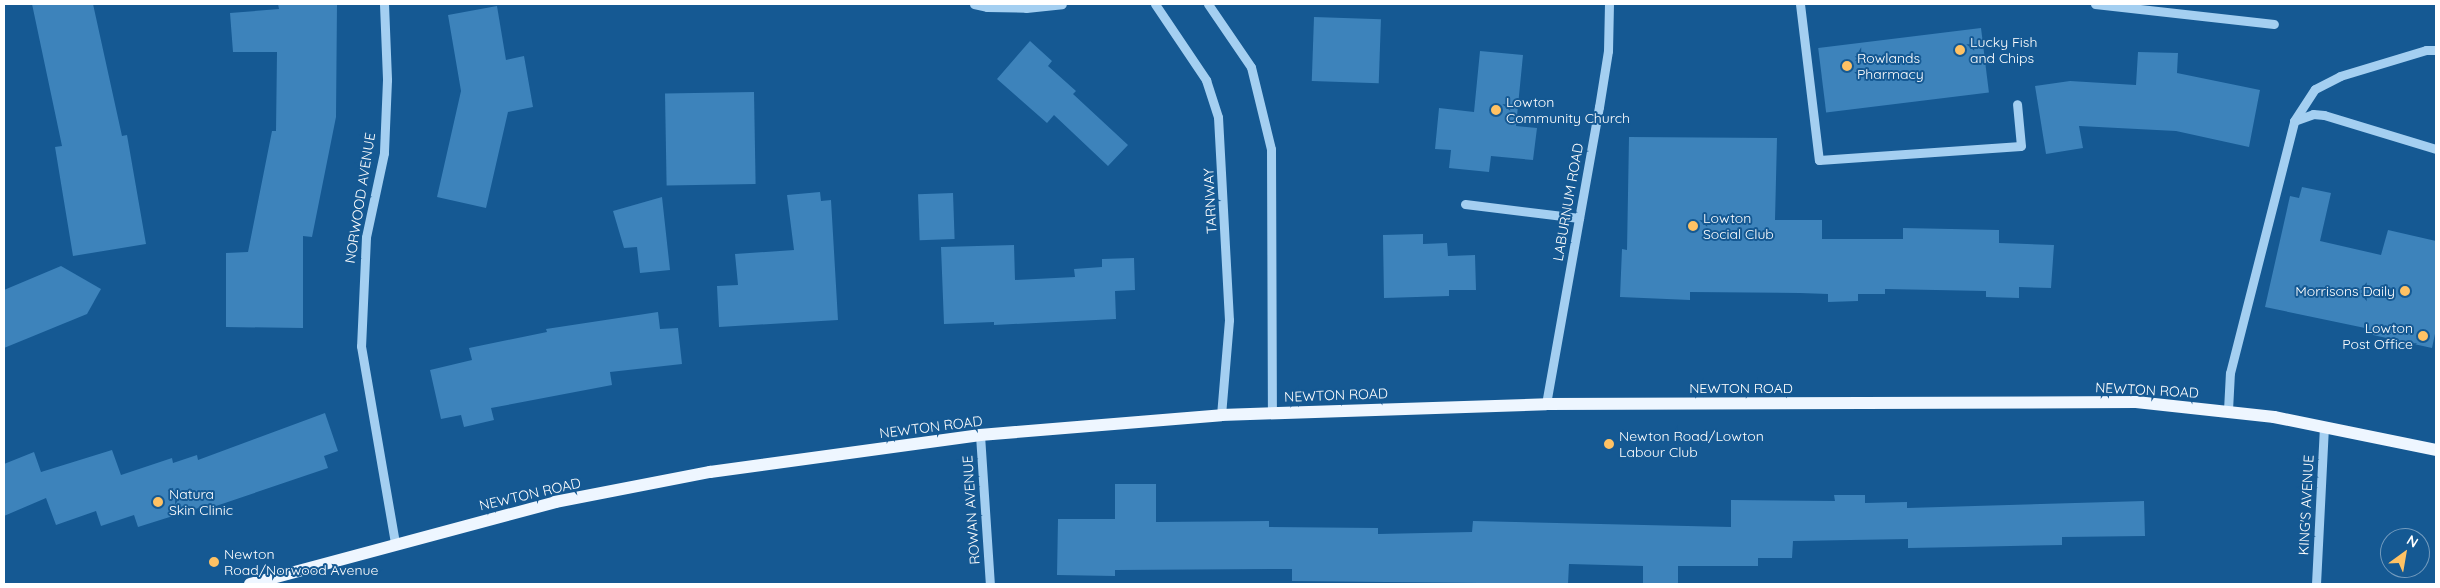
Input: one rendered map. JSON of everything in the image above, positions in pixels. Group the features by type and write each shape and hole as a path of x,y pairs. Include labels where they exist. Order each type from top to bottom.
{"main road":[{"name":"NEWTON ROAD","path":"250,584 395,543 555,502 710,472 980,435 1221,415 1546,404 2136,402 2228,410 2436,450"}],"street":[{"name":"NORWOOD AVENUE","path":"384,4 387,80 384,153 366,237 361,346 395,543"},
{"path":"974,4 987,8 1026,8 1062,4"},
{"name":"TARNWAY","path":"1155,4 1206,80 1218,117 1230,320 1221,415"},
{"path":"1208,4 1251,67 1271,149 1272,413"},
{"name":"LABURNUM ROAD","path":"1546,404 1608,51 1609,4"},
{"path":"1800,4 1819,160 2021,146 2017,104"},
{"path":"2095,4 2274,24"},
{"path":"2228,410 2230,373 2294,121 2315,89 2340,76 2426,50 2436,50"},
{"path":"2294,121 2313,114 2324,115 2436,149"},
{"path":"1465,204 1579,218"},
{"name":"KING'S AVENUE","path":"2316,584 2324,427"},
{"name":"ROWAN AVENUE","path":"980,435 990,584"}],"building":[{"path":"32,4 93,4 122,136 127,135 146,244 73,256 55,147 62,146"},
{"path":"278,4 337,4 336,117 312,237 303,236 303,328 226,327 226,253 248,252 272,131 276,131 277,52 233,52 230,13 279,9"},
{"path":"497,6 506,60 524,56 533,107 508,112 486,208 437,197 461,91 448,15"},
{"path":"1314,17 1381,19 1379,83 1312,81"},
{"path":"1981,28 1989,93 1826,113 1818,48"},
{"path":"1030,41 1052,61 1048,66 1076,91 1073,94 1128,145 1108,166 1054,115 1047,123 997,79"},
{"name":"Lowton Community Church","path":"1480,51 1523,55 1516,126 1537,128 1533,160 1491,156 1489,172 1449,168 1451,150 1435,149 1439,108 1474,112"},
{"path":"2138,52 2178,53 2177,73 2260,90 2249,147 2176,131 2079,126 2083,148 2046,154 2035,86 2070,81 2136,85"},
{"path":"754,92 756,184 667,186 665,94"},
{"path":"1629,137 1777,138 1775,220 1822,220 1822,239 1903,239 1903,228 1999,230 1999,243 2054,245 2051,288 2019,287 2019,298 1986,297 1986,291 1885,289 1885,294 1858,294 1858,301 1828,302 1828,294 1800,293 1690,292 1690,300 1620,297 1622,249 1627,250"},
{"path":"2302,187 2331,193 2320,241 2381,255 2388,230 2436,241 2436,329 2432,348 2364,333 2365,328 2265,307 2290,196 2299,198"},
{"path":"820,192 821,201 831,200 838,320 719,327 717,286 738,285 735,254 794,250 787,195"},
{"path":"953,193 955,239 920,240 918,194"},
{"path":"662,197 670,270 640,273 637,247 624,248 613,211"},
{"path":"1423,234 1423,244 1447,243 1448,256 1475,255 1476,290 1449,290 1449,296 1384,298 1383,235"},
{"path":"1014,245 1015,280 1075,277 1074,269 1102,267 1102,259 1134,258 1135,290 1115,291 1116,319 994,325 994,322 944,324 941,247"},
{"path":"61,266 101,289 87,314 4,348 4,290"},
{"path":"658,312 660,329 678,328 682,364 610,372 612,385 491,408 494,420 464,427 461,415 441,419 430,370 472,360 469,348 547,332 546,329"},
{"path":"325,413 338,451 324,456 328,468 213,507 211,504 138,527 134,515 101,526 96,511 56,525 46,498 4,516 4,464 34,452 41,472 112,450 121,475 172,458 173,463 197,455 198,460"},
{"path":"1115,484 1156,484 1156,522 1269,521 1269,527 1378,528 1378,534 1472,532 1473,521 1731,527 1731,500 1835,501 1834,495 1865,495 1865,503 1907,502 1907,508 2144,501 2145,536 2062,537 2062,545 1908,548 1908,539 1793,541 1792,558 1758,558 1758,566 1678,566 1678,584 1643,584 1643,566 1569,564 1568,584 1292,581 1292,569 1115,570 1115,576 1057,575 1058,519 1115,519"}],"place":[{"name":"Lucky Fish and Chips","path":"1960,50"},
{"name":"Rowlands Pharmacy","path":"1847,66"},
{"name":"Lowton Community Church","path":"1496,110"},
{"name":"Lowton Social Club","path":"1693,226"},
{"name":"Morrisons Daily","path":"2405,291"},
{"name":"Lowton Post Office","path":"2423,336"},
{"name":"Newton Road/Lowton Labour Club","path":"1609,444"},
{"name":"Natura Skin Clinic","path":"158,502"},
{"name":"Newton Road/Norwood Avenue","path":"214,562"}]}
